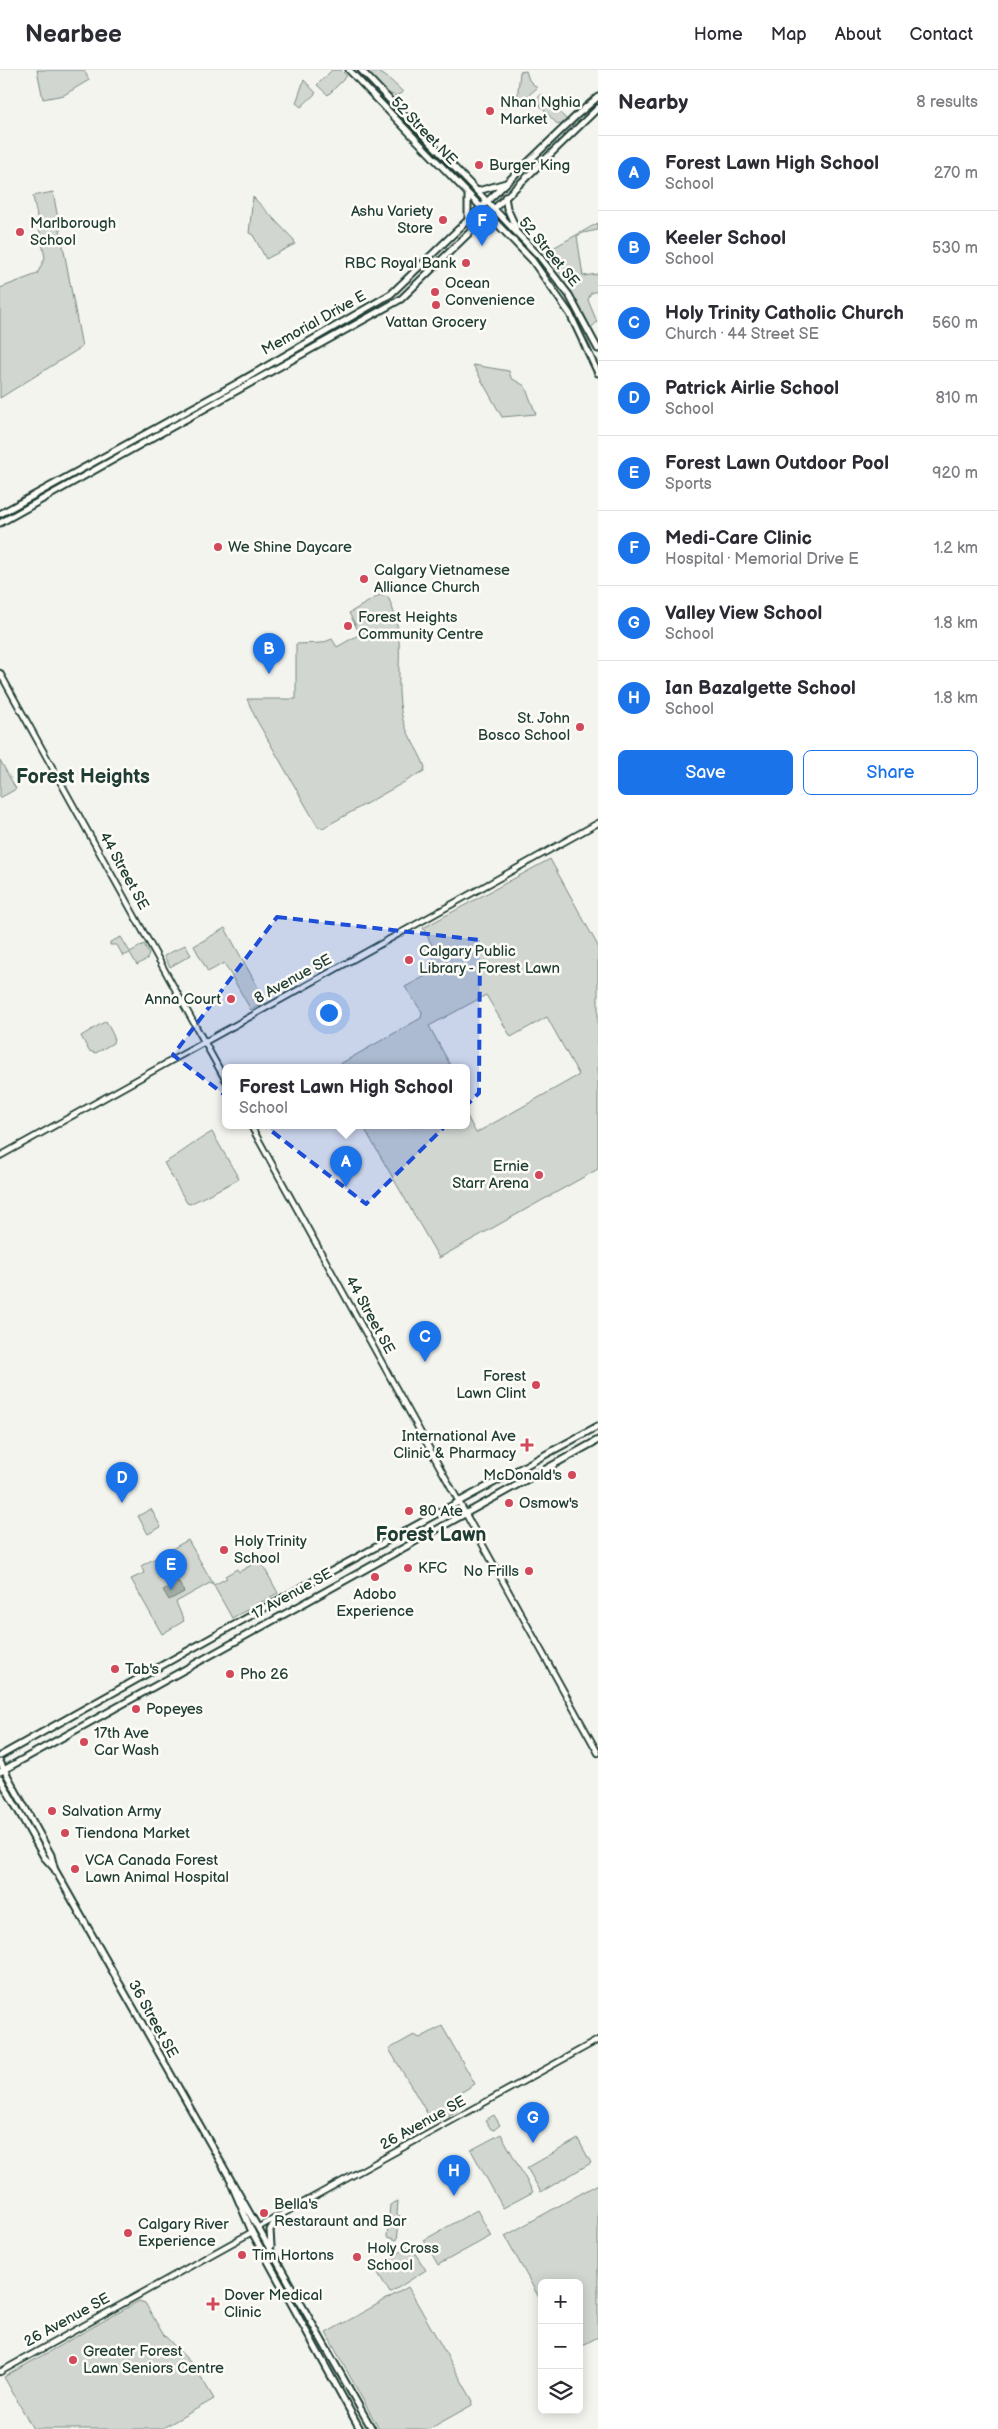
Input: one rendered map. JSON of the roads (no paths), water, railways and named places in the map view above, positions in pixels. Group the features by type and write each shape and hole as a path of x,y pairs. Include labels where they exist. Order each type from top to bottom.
{"main road":[{"name":"52 Street NE","path":"349,70 482,208"},
{"name":"52 Street NE","path":"361,70 488,202"},
{"name":"Memorial Drive E","path":"0,514 391,294 598,97"},
{"name":"Memorial Drive E","path":"0,523 397,302 598,108"},
{"path":"478,192 508,182"},
{"path":"468,194 468,220"},
{"path":"506,196 506,208 517,231"},
{"name":"52 Street SE","path":"488,202 539,256 569,295 598,349"},
{"name":"52 Street SE","path":"482,208 532,260 561,299 588,348 598,373"},
{"path":"473,228 485,222 495,222"},
{"name":"17 Avenue SE","path":"0,1756 598,1426"},
{"name":"17 Avenue SE","path":"2,1771 107,1710 598,1440"},
{"name":"36 Street SE","path":"0,1762 2,1771 51,1855 54,1868"},
{"name":"36 Street SE","path":"0,1778 44,1857 54,1868 230,2182 272,2249 372,2429"},
{"name":"36 Street SE","path":"230,2182 252,2232 360,2429"},
{"path":"272,2249 270,2230 276,2218"}],"street":[{"path":"390,113 397,106"},
{"name":"44 Street SE","path":"0,673 222,1074"},
{"name":"8 Avenue SE","path":"0,1156 598,824"},
{"name":"44 Street SE","path":"253,1129 598,1753"},
{"name":"26 Avenue SE","path":"259,2228 598,2040"},
{"name":"26 Avenue SE","path":"0,2372 252,2232"}],"place":[{"name":"Nhan Nghia Market","path":"490,111"},
{"name":"Burger King","path":"479,165"},
{"name":"Ashu Variety Store","path":"443,220"},
{"name":"Marlborough School","path":"20,232"},
{"name":"Medi-Care Clinic","path":"482,246"},
{"name":"RBC Royal Bank","path":"466,263"},
{"name":"Ocean Convenience","path":"435,292"},
{"name":"Vattan Grocery","path":"436,305"},
{"name":"We Shine Daycare","path":"218,547"},
{"name":"Calgary Vietnamese Alliance Church","path":"364,579"},
{"name":"Forest Heights Community Centre","path":"348,626"},
{"name":"Keeler School","path":"269,674"},
{"name":"St. John Bosco School","path":"580,727"},
{"name":"Calgary Public Library - Forest Lawn","path":"409,960"},
{"name":"Anna Court","path":"231,999"},
{"name":"Ernie Starr Arena","path":"539,1175"},
{"name":"Forest Lawn High School","path":"346,1187"},
{"name":"Holy Trinity Catholic Church","path":"425,1362"},
{"name":"Forest Lawn Clint","path":"536,1385"},
{"name":"International Ave Clinic & Pharmacy","path":"527,1445"},
{"name":"McDonald's","path":"572,1475"},
{"name":"Patrick Airlie School","path":"122,1503"},
{"name":"Osmow's","path":"509,1503"},
{"name":"80 Ate","path":"409,1511"},
{"name":"Holy Trinity School","path":"224,1550"},
{"name":"KFC","path":"408,1568"},
{"name":"No Frills","path":"529,1571"},
{"name":"Adobo Experience","path":"375,1577"},
{"name":"Forest Lawn Outdoor Pool","path":"171,1590"},
{"name":"Tab's","path":"115,1669"},
{"name":"Pho 26","path":"230,1674"},
{"name":"Popeyes","path":"136,1709"},
{"name":"17th Ave Car Wash","path":"84,1742"},
{"name":"Salvation Army","path":"52,1811"},
{"name":"Tiendona Market","path":"65,1833"},
{"name":"VCA Canada Forest Lawn Animal Hospital","path":"75,1869"},
{"name":"Valley View School","path":"533,2143"},
{"name":"Ian Bazalgette School","path":"454,2196"},
{"name":"Bella's Restaraunt and Bar","path":"264,2213"},
{"name":"Calgary River Experience","path":"128,2233"},
{"name":"Tim Hortons","path":"242,2255"},
{"name":"Holy Cross School","path":"357,2257"},
{"name":"Dover Medical Clinic","path":"213,2304"},
{"name":"Greater Forest Lawn Seniors Centre","path":"73,2360"}],"district":[{"name":"Forest Heights","path":"83,777"},
{"name":"Forest Lawn","path":"431,1535"}]}
